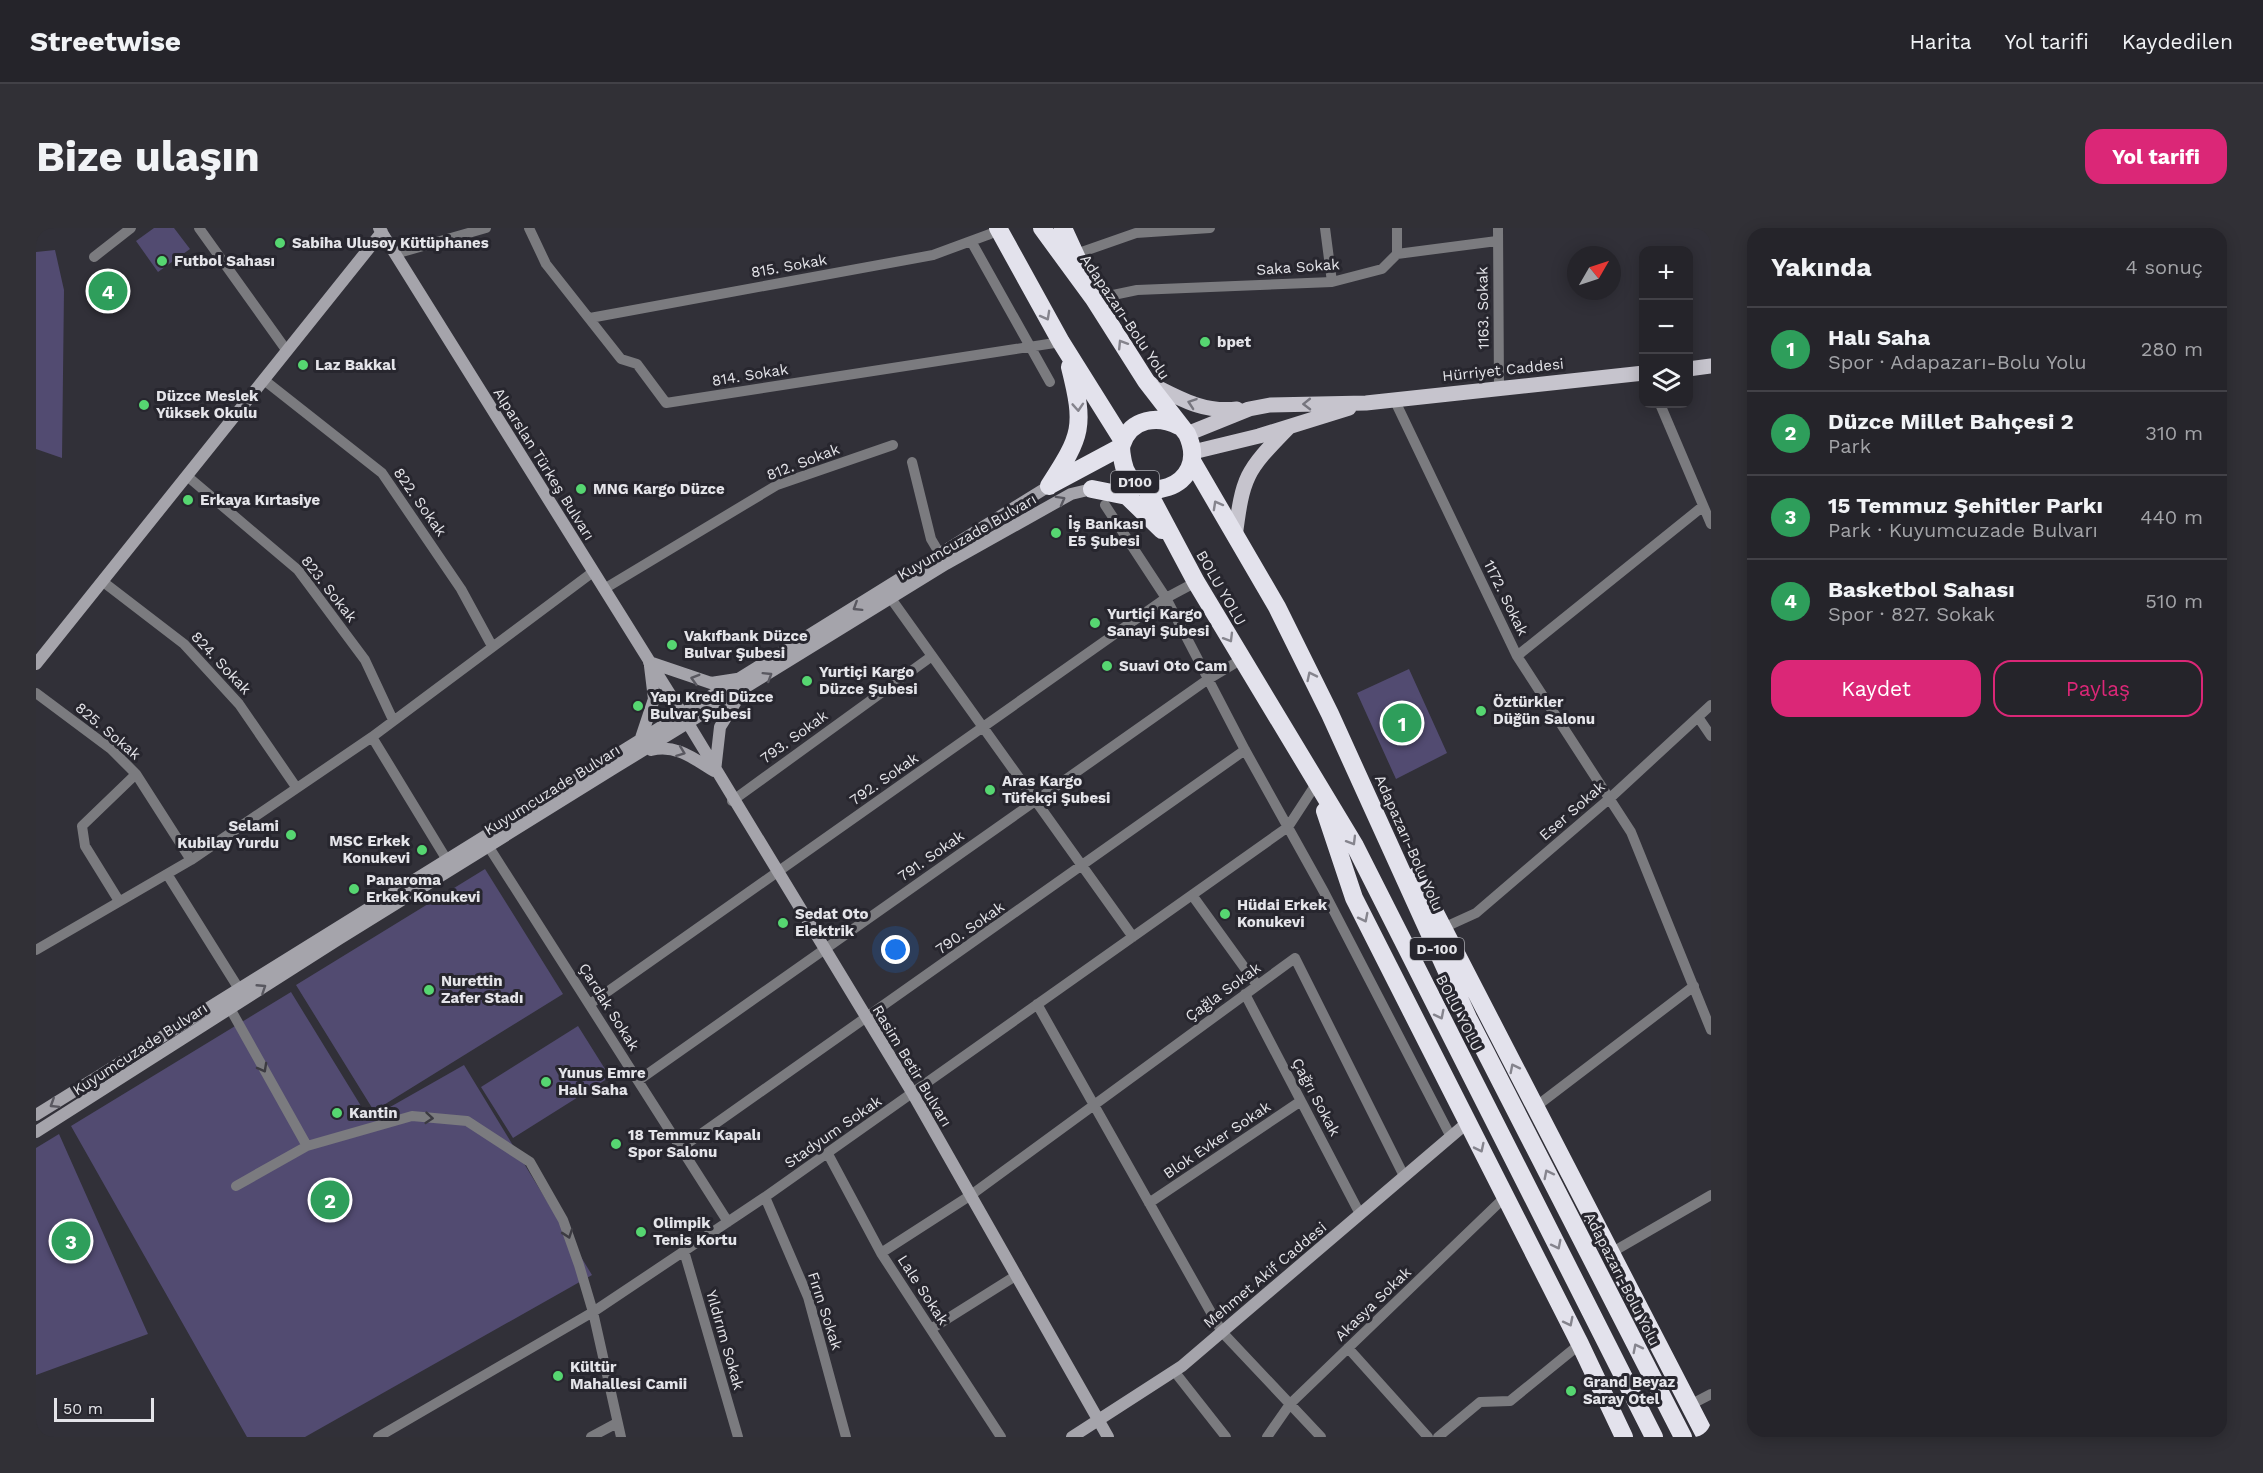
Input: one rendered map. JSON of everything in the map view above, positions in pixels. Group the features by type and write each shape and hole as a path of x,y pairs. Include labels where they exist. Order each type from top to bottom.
{"highway":[{"name":"Adapazarı-Bolu Yolu","path":"1042,228 1094,299 1146,381 1183,430 1192,457 1234,537 1277,607 1330,714 1468,1018 1683,1437"},
{"path":"1063,228 1094,299"},
{"name":"D100","path":"991,230 1027,281 1122,444 1123,466 1128,475 1146,488 1170,488 1188,473 1192,457"},
{"path":"1048,486 1068,456 1077,436 1080,407 1064,346"},
{"path":"1048,486 1122,444 1136,425 1147,420 1158,418 1183,430"},
{"path":"1092,489 1128,475"},
{"name":"BOLU YOLU","path":"1146,488 1196,582 1355,846 1654,1437"},
{"path":"1092,489 1127,496 1172,540"},
{"path":"1330,714 1706,1437"},
{"path":"1316,784 1354,898 1580,1344 1624,1437"}],"main road":[{"path":"36,664 287,351 381,229"},
{"name":"Alparslan Türkeş Bulvarı","path":"381,229 685,720"},
{"path":"1693,368 1711,366"},
{"name":"Hürriyet Caddesi","path":"1183,430 1270,405 1366,403 1639,374"},
{"path":"1146,381 1192,405 1223,410 1270,405"},
{"name":"Hürriyet Caddesi","path":"1192,457 1366,403"},
{"path":"1234,537 1241,488 1253,463 1290,426"},
{"name":"Kuyumcuzade Bulvarı","path":"944,560 1048,486"},
{"name":"Kuyumcuzade Bulvarı","path":"685,720 743,678 944,560 1071,494 1092,489"},
{"name":"Kuyumcuzade Bulvarı","path":"36,1115 227,1004 641,746 685,720 743,691 888,594"},
{"path":"743,678 711,683 649,662 654,699 641,746 664,747 684,752 715,771 720,727 743,691"},
{"name":"Rasim Betir Bulvarı","path":"685,720 732,801 913,1094 1107,1437"},
{"name":"Kuyumcuzade Bulvarı","path":"36,1132 227,1004 239,990 450,865"},
{"name":"Mehmet Akif Caddesi","path":"1072,1437 1099,1422 1174,1371 1468,1122"}],"street":[{"path":"94,257 131,228"},
{"path":"199,228 287,351"},
{"path":"396,254 486,228"},
{"name":"814. Sokak","path":"529,228 546,264 621,359 637,364 666,403 1030,347 1064,346"},
{"path":"1076,254 1136,233 1210,228"},
{"path":"1324,228 1332,282"},
{"path":"1397,228 1397,254"},
{"name":"1163. Sokak","path":"1498,228 1499,388"},
{"name":"815. Sokak","path":"590,318 933,255 971,241 991,230"},
{"path":"971,241 1050,382"},
{"name":"Saka Sokak","path":"1094,299 1137,290 1332,282 1382,269 1397,254 1497,241"},
{"name":"822. Sokak","path":"264,380 382,473 461,589 492,646"},
{"name":"1172. Sokak","path":"1394,399 1517,656 1630,832 1711,1030"},
{"path":"1662,408 1711,524"},
{"name":"812. Sokak","path":"604,589 777,485 893,445"},
{"path":"912,462 931,539 944,560"},
{"name":"823. Sokak","path":"187,476 298,570 365,660 393,720"},
{"path":"1105,505 1166,598 1207,680 1288,827 1451,1137"},
{"path":"1517,656 1702,507"},
{"path":"36,950 191,860 372,737 593,572"},
{"name":"824. Sokak","path":"102,581 184,644 239,704 296,787"},
{"name":"792. Sokak","path":"590,1004 1166,598 1196,582"},
{"path":"888,594 1133,937"},
{"name":"793. Sokak","path":"732,801 932,656"},
{"name":"791. Sokak","path":"639,1080 1207,680 1242,659"},
{"name":"825. Sokak","path":"36,693 111,749 136,774 191,860"},
{"name":"Eser Sokak","path":"1443,928 1476,913 1609,799 1711,705"},
{"path":"1698,717 1711,736"},
{"path":"372,737 450,865"},
{"name":"790. Sokak","path":"681,1148 867,1019 1245,750"},
{"path":"119,901 85,846 82,826 136,774"},
{"path":"1288,827 1316,784"},
{"name":"Stadyum Sokak","path":"385,1436 592,1312 728,1222 828,1154 1288,827"},
{"name":"Çardak Sokak","path":"486,843 728,1222"},
{"path":"167,874 239,990"},
{"path":"1192,895 1257,985"},
{"name":"Çağla Sokak","path":"881,1253 971,1195 1295,958 1404,1176"},
{"path":"1534,1108 1694,986"},
{"name":"Çağrı Sokak","path":"1245,994 1360,1214"},
{"path":"227,1004 307,1146"},
{"path":"1037,1004 1221,1332 1322,1437"},
{"name":"Blok Evker Sokak","path":"1149,1203 1301,1101"},
{"path":"237,1186 307,1146 412,1116 467,1121 530,1162 563,1220 592,1312 621,1437"},
{"name":"Lale Sokak","path":"828,1154 881,1253 1001,1437"},
{"path":"1609,1254 1711,1195"},
{"name":"Fırın Sokak","path":"765,1197 808,1297 846,1437"},
{"name":"Akasya Sokak","path":"1267,1437 1290,1404 1505,1197"},
{"name":"Yıldırım Sokak","path":"684,1251 738,1437"},
{"path":"931,1329 1017,1275"},
{"path":"1438,1437 1480,1402 1510,1401 1580,1344"},
{"path":"1348,1348 1428,1437"},
{"path":"1174,1371 1226,1437"},
{"path":"1690,1405 1711,1394"},
{"path":"591,1437 617,1423"}],"shaded area":[{"name":"Futbol Sahası","path":"154,228 174,228 190,249 158,272 136,241"},
{"path":"55,250 64,290 62,458 36,449 36,252"},
{"path":"1409,669 1447,753 1396,779 1357,693"},
{"name":"Nurettin Zafer Stadı","path":"485,869 563,994 374,1111 296,985"},
{"path":"291,992 369,1119 464,1065 592,1275 305,1437 247,1437 71,1126"},
{"name":"Yunus Emre Halı Saha","path":"578,1026 610,1077 513,1138 481,1087"},
{"path":"59,1134 148,1334 36,1375 36,1148"}],"place":[{"name":"Sabiha Ulusoy Kütüphanes","path":"280,243"},
{"name":"Futbol Sahası","path":"162,261"},
{"name":"Basketbol Sahası","path":"108,291"},
{"name":"bpet","path":"1205,342"},
{"name":"Laz Bakkal","path":"303,365"},
{"name":"Düzce Meslek Yüksek Okulu","path":"144,405"},
{"name":"MNG Kargo Düzce","path":"581,489"},
{"name":"Erkaya Kırtasiye","path":"188,500"},
{"name":"İş Bankası E5 Şubesi","path":"1056,533"},
{"name":"Yurtiçi Kargo Sanayi Şubesi","path":"1095,623"},
{"name":"Vakıfbank Düzce Bulvar Şubesi","path":"672,645"},
{"name":"Suavi Oto Cam","path":"1107,666"},
{"name":"Yurtiçi Kargo Düzce Şubesi","path":"807,681"},
{"name":"Yapı Kredi Düzce Bulvar Şubesi","path":"638,706"},
{"name":"Öztürkler Düğün Salonu","path":"1481,711"},
{"name":"Halı Saha","path":"1402,723"},
{"name":"Aras Kargo Tüfekçi Şubesi","path":"990,790"},
{"name":"Selami Kubilay Yurdu","path":"291,835"},
{"name":"MSC Erkek Konukevi","path":"422,850"},
{"name":"Panaroma Erkek Konukevi","path":"354,889"},
{"name":"Hüdai Erkek Konukevi","path":"1225,914"},
{"name":"Sedat Oto Elektrik","path":"783,923"},
{"name":"Nurettin Zafer Stadı","path":"429,990"},
{"name":"Yunus Emre Halı Saha","path":"546,1082"},
{"name":"Kantin","path":"337,1113"},
{"name":"18 Temmuz Kapalı Spor Salonu","path":"616,1144"},
{"name":"Düzce Millet Bahçesi 2","path":"330,1200"},
{"name":"Olimpik Tenis Kortu","path":"641,1232"},
{"name":"15 Temmuz Şehitler Parkı","path":"71,1241"},
{"name":"Kültür Mahallesi Camii","path":"558,1376"},
{"name":"Grand Beyaz Saray Otel","path":"1571,1391"}]}
